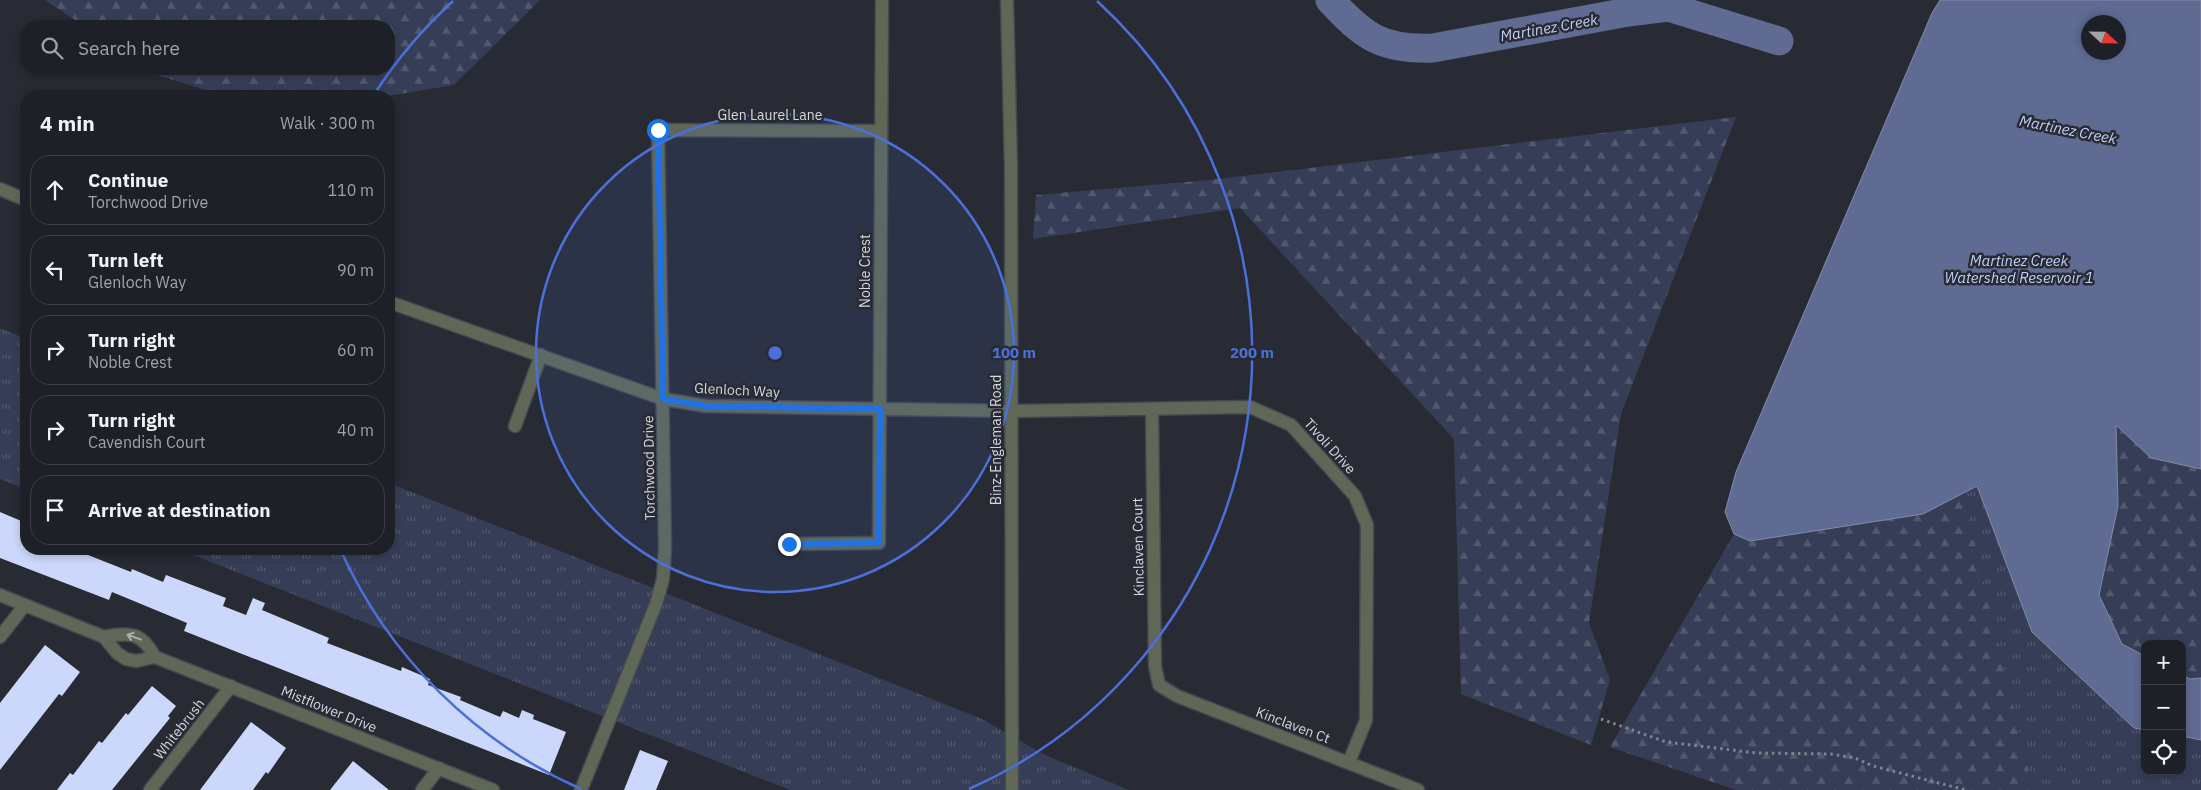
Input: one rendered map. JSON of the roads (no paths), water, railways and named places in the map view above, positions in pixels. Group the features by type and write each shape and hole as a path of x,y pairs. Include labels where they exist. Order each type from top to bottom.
{"street":[{"name":"Noble Crest","path":"789,544 879,543 882,0"},
{"name":"Binz-Engleman Road","path":"1007,0 1011,167 1012,790"},
{"name":"Glen Laurel Lane","path":"658,130 881,131"},
{"name":"Torchwood Drive","path":"581,790 656,604 663,579 666,548 658,130"},
{"path":"0,189 20,197"},
{"name":"Glenloch Way","path":"395,304 663,399 706,406 1011,411"},
{"path":"515,426 541,355"},
{"name":"Tivoli Drive","path":"1011,411 1250,407 1290,425 1356,496 1367,525 1366,720 1349,762"},
{"name":"Kinclaven Court","path":"1152,409 1155,666 1159,685"},
{"name":"Mistflower Drive","path":"0,595 104,637 117,653 126,659 136,661 155,657 493,790"},
{"path":"0,637 25,605"},
{"name":"Mistflower Drive","path":"104,637 123,634 134,635 146,642 155,657"},
{"name":"Kinclaven Ct","path":"1159,685 1177,696 1418,790"},
{"name":"Whitebrush","path":"150,790 231,686"},
{"path":"422,790 439,768"}],"water":[{"name":"Martinez Creek Watershed Reservoir 1","path":"1940,0 2201,0 2201,469 2151,458 2116,425 2118,506 2099,595 2122,644 2141,654 2141,729 2134,728 2032,632 1977,486 1923,514 1750,541 1734,534 1725,512 1736,472 1932,13"},
{"path":"2186,677 2190,679 2201,678 2201,740 2186,737"}],"waterway":[{"name":"Martinez Creek","path":"1330,0 1364,32 1375,39 1400,47 1433,48 1628,12 1668,7 1779,41"}]}
